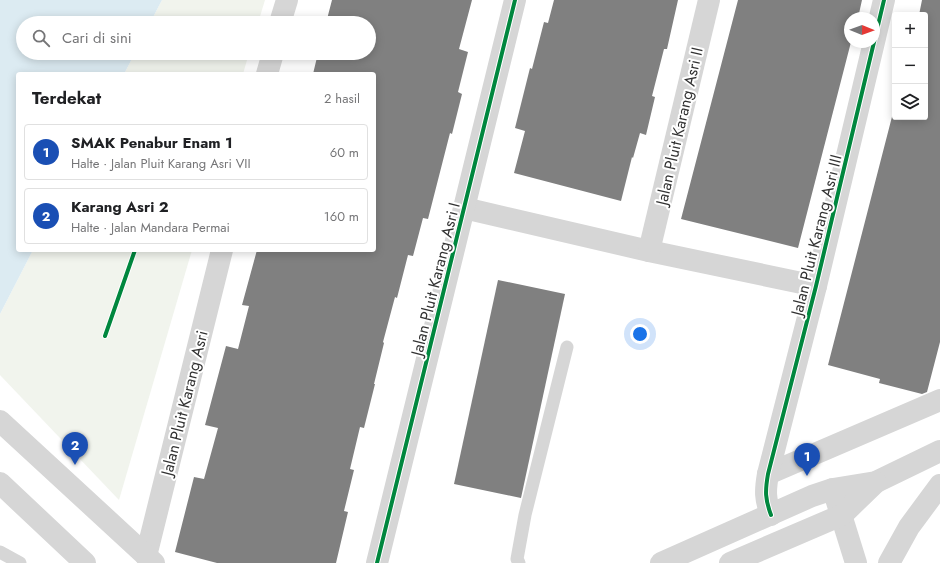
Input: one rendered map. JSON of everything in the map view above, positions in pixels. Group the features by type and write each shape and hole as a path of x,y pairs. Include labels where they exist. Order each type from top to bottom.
{"street":[{"path":"282,16 286,0"},
{"name":"Jalan Pluit Karang Asri I","path":"377,563 515,0"},
{"name":"Jalan Pluit Karang Asri II","path":"649,251 708,0"},
{"name":"Jalan Pluit Karang Asri III","path":"771,515 766,502 765,492 768,474 816,286 884,0"},
{"path":"268,72 271,60"},
{"path":"464,208 649,251 816,286"},
{"name":"Jalan Pluit Karang Asri","path":"150,560 222,252"},
{"path":"768,474 940,400"},
{"path":"0,421 150,560"},
{"path":"661,563 812,496 834,489 876,482 940,450"},
{"path":"730,563 842,515 876,482"},
{"path":"0,483 84,563"},
{"path":"889,563 910,527 940,485"},
{"path":"834,489 856,563"}],"lane":[{"path":"519,563 517,559 525,515 567,347"},
{"path":"0,552 20,563"}],"shaded area":[{"path":"0,0 162,0 154,16 16,16 16,60 131,60 125,72 16,72 16,252 32,252 0,314"},
{"path":"162,0 265,0 260,16 154,16"},
{"path":"131,60 247,60 244,72 125,72"},
{"path":"32,252 191,252 119,500 0,375 0,314"}],"building":[{"path":"332,0 472,0 459,49 468,52 458,92 462,94 452,134 450,133 428,219 423,218 413,256 408,255 397,298 395,297 383,342 375,384 364,428 360,427 350,469 354,470 344,511 348,512 336,563 217,563 175,552 194,477 204,479 218,428 205,425 226,346 238,349 249,306 242,305 256,252 376,252 376,72 313,72 316,60 376,60 376,16 328,16"},
{"path":"554,0 678,0 667,49 664,49 652,96 655,97 646,135 640,133 633,158 632,157 621,201 514,173 525,131 515,128 530,68 532,69 544,22 548,23"},
{"path":"738,0 862,0 859,12 844,12 844,48 849,48 798,248 681,219"},
{"path":"922,0 940,0 940,342 927,392 922,394 879,383 880,379 828,365 892,117 892,120 928,120 928,12 920,12"},
{"path":"498,280 565,294 521,498 454,484"}],"cycle path":[{"path":"377,563 515,0"},
{"path":"771,515 766,495 768,474 816,286 884,0"},
{"path":"105,336 134,252"}],"place":[{"name":"Karang Asri 2","path":"75,465"},
{"name":"SMAK Penabur Enam 1","path":"807,476"}]}
